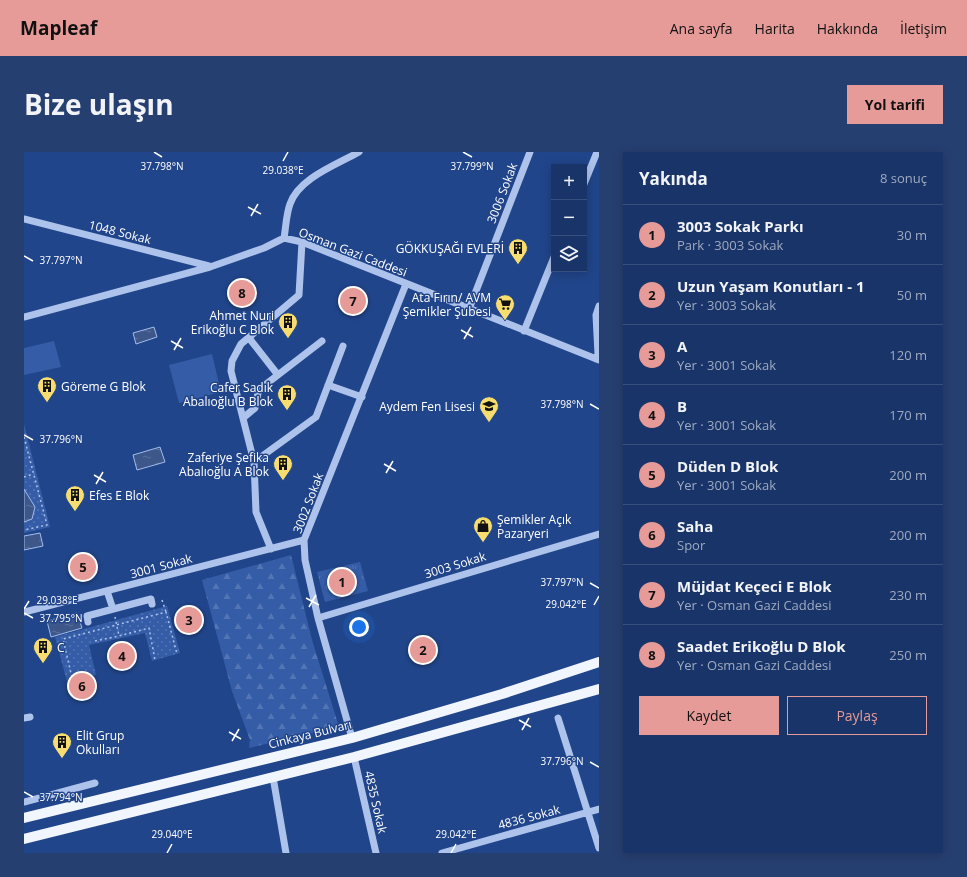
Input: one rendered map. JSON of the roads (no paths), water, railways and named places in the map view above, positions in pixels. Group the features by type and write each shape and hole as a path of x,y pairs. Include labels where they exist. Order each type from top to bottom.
{"main road":[{"name":"Cinkaya Bulvarı","path":"24,818 352,738 502,694 599,662"},
{"path":"24,839 354,757 599,689"}],"street":[{"path":"284,238 290,204 302,186 312,178 358,152"},
{"name":"3006 Sokak","path":"469,309 530,152"},
{"path":"587,176 596,152"},
{"name":"1048 Sokak","path":"24,219 210,266"},
{"name":"Osman Gazi Caddesi","path":"24,317 210,266 264,248 284,238 302,242 598,360"},
{"path":"271,549 256,512 254,462 232,371 232,360 238,348 299,295 302,242"},
{"path":"524,331 551,264"},
{"name":"3002 Sokak","path":"352,738 318,618 305,560 304,540 406,284"},
{"path":"598,360 596,315 599,306"},
{"path":"249,338 278,375"},
{"path":"243,418 255,408 258,393 261,388 322,341"},
{"path":"254,462 316,417 343,346"},
{"path":"328,385 362,397"},
{"name":"3003 Sokak","path":"318,618 599,534"},
{"name":"3001 Sokak","path":"24,612 304,540"},
{"path":"107,591 113,609"},
{"path":"88,622 87,616 151,599 152,604"},
{"path":"558,718 599,848"},
{"name":"4835 Sokak","path":"354,757 376,853"},
{"path":"273,777 286,853"},
{"path":"24,802 95,783"},
{"name":"4836 Sokak","path":"442,853 599,809"}],"water":[{"path":"154,327 157,337 136,344 133,333"},
{"path":"160,447 165,462 137,470 133,455"},
{"path":"24,489 35,507 32,519 24,522"},
{"path":"40,533 43,546 24,550 24,536"},
{"path":"77,613 82,628 51,637 47,621"}],"place":[{"name":"GÖKKUŞAĞI EVLERİ","path":"518,265"},
{"name":"Saadet Erikoğlu D Blok","path":"242,293"},
{"name":"Müjdat Keçeci E Blok","path":"353,301"},
{"name":"Ata Fırın/ AVM Şemikler Şubesi","path":"505,321"},
{"name":"Ahmet Nuri Erikoğlu C Blok","path":"288,339"},
{"name":"Göreme G Blok","path":"47,403"},
{"name":"Cafer Sadık Abalıoğlu B Blok","path":"287,411"},
{"name":"Aydem Fen Lisesi","path":"489,423"},
{"name":"Zaferiye Şefika Abalıoğlu A Blok","path":"283,481"},
{"name":"Efes E Blok","path":"75,512"},
{"name":"Şemikler Açık Pazaryeri","path":"483,543"},
{"name":"Düden D Blok","path":"83,567"},
{"name":"3003 Sokak Parkı","path":"342,582"},
{"name":"A","path":"189,620"},
{"name":"Uzun Yaşam Konutları - 1","path":"423,650"},
{"name":"B","path":"122,656"},
{"name":"C","path":"43,664"},
{"name":"Saha","path":"82,686"},
{"name":"Elit Grup Okulları","path":"62,759"}]}
